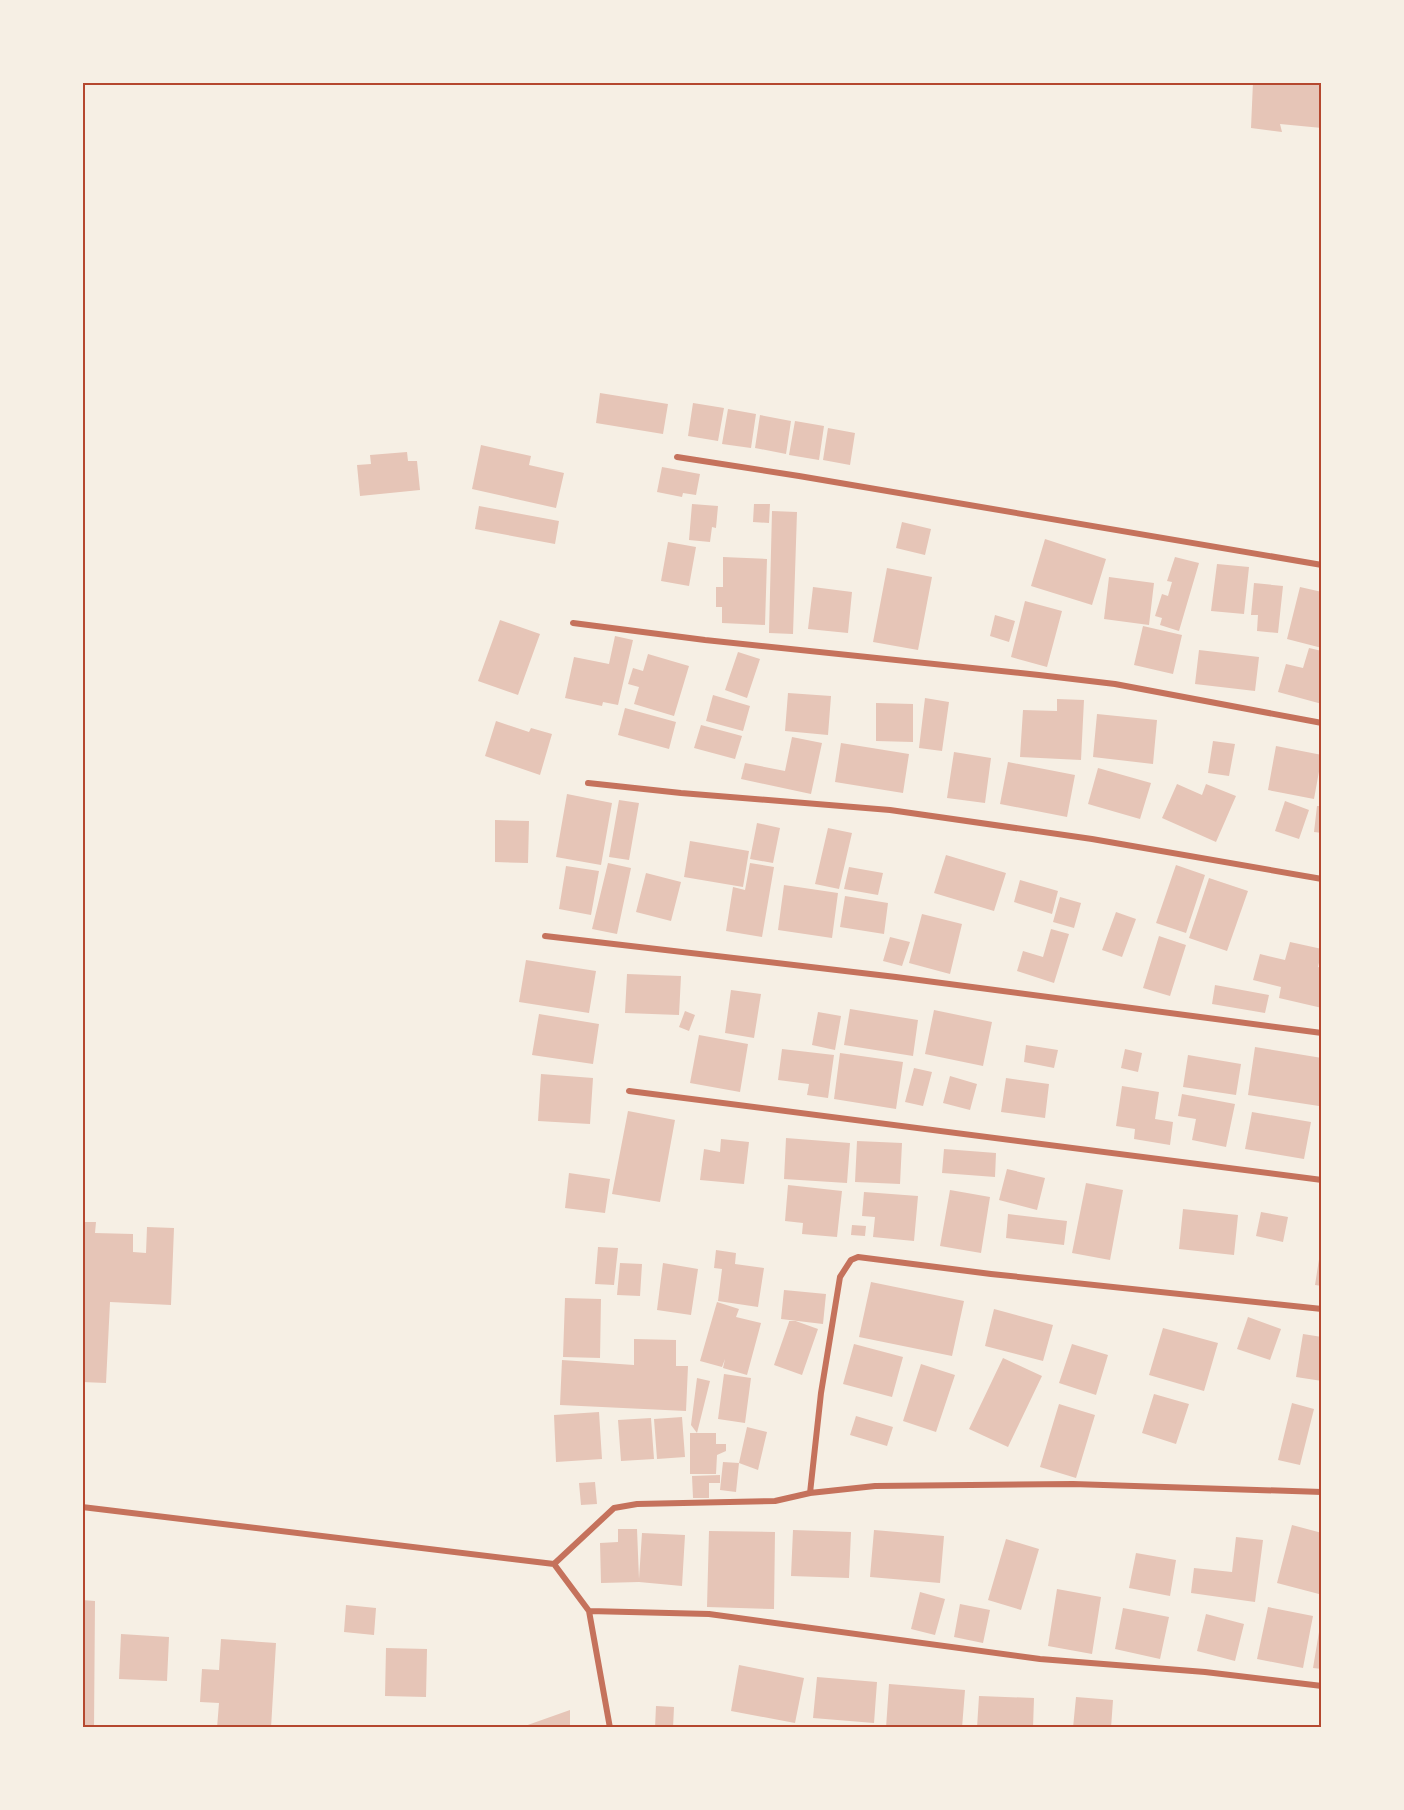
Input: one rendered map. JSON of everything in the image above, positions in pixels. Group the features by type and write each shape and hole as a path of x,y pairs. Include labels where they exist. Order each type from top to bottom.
{"street":[{"path":"676,457 1322,565"},
{"path":"573,623 705,640 1115,684 1322,723"},
{"path":"588,783 890,810 1092,839 1322,879"},
{"path":"546,936 896,977 1322,1033"},
{"path":"629,1091 1322,1180"},
{"path":"810,1493 822,1393 840,1277 851,1260 858,1257 991,1274 1322,1309"},
{"path":"554,1564 614,1508 637,1504 775,1502 810,1493 875,1486 1073,1484 1322,1492"},
{"path":"82,1507 554,1564 590,1611 610,1728"},
{"path":"590,1611 709,1614 1040,1659 1205,1672 1322,1686"}],"building":[{"path":"1253,82 1322,82 1322,128 1280,124 1282,132 1251,128"},
{"path":"600,393 668,404 663,434 596,423"},
{"path":"693,403 724,408 718,441 688,436"},
{"path":"728,409 756,414 751,448 722,444"},
{"path":"760,415 791,421 786,454 755,448"},
{"path":"795,421 824,426 819,460 789,455"},
{"path":"828,428 855,433 850,465 823,460"},
{"path":"481,445 531,456 529,465 564,473 556,508 472,489"},
{"path":"407,452 408,461 417,461 420,490 360,496 357,465 371,464 370,455"},
{"path":"662,467 700,474 696,495 683,493 682,497 657,492"},
{"path":"692,504 718,506 716,528 712,527 710,542 689,540"},
{"path":"754,504 770,504 769,523 753,522"},
{"path":"479,506 559,521 555,544 475,529"},
{"path":"772,511 797,512 793,634 769,633"},
{"path":"902,522 931,529 925,555 896,548"},
{"path":"1045,539 1106,559 1092,605 1031,586"},
{"path":"668,542 696,547 689,586 661,581"},
{"path":"723,557 767,559 765,625 722,623 722,607 716,607 716,587 723,587"},
{"path":"1175,557 1199,563 1179,631 1160,625 1162,618 1155,616 1162,594 1168,596 1172,582 1167,581"},
{"path":"1217,564 1249,567 1244,614 1211,611"},
{"path":"887,568 932,577 918,650 873,642"},
{"path":"1109,577 1154,583 1149,625 1104,619"},
{"path":"1254,583 1283,586 1278,633 1257,631 1258,615 1251,615"},
{"path":"813,587 852,592 848,633 808,629"},
{"path":"1300,587 1322,592 1322,648 1287,639"},
{"path":"1025,601 1062,611 1047,667 1011,657"},
{"path":"995,615 1015,621 1009,642 990,636"},
{"path":"500,620 540,634 518,695 478,681"},
{"path":"1143,626 1182,635 1173,674 1134,665"},
{"path":"615,636 633,640 618,705 603,702 602,706 565,698 574,657 609,664"},
{"path":"1309,648 1322,651 1322,704 1278,692 1286,664 1303,668"},
{"path":"1199,650 1259,657 1255,691 1195,684"},
{"path":"738,652 760,659 747,698 725,690"},
{"path":"648,654 689,666 674,716 634,704 639,687 628,684 633,668 643,671"},
{"path":"788,693 831,696 828,735 785,731"},
{"path":"713,695 750,706 743,731 706,721"},
{"path":"925,698 949,702 942,751 919,748"},
{"path":"1057,699 1084,700 1081,760 1020,757 1023,710 1057,711"},
{"path":"876,703 913,704 913,742 876,741"},
{"path":"625,708 676,722 669,749 618,735"},
{"path":"1097,714 1157,720 1153,764 1093,757"},
{"path":"496,721 529,732 531,728 552,734 540,775 485,756"},
{"path":"701,725 742,736 735,759 694,748"},
{"path":"792,737 822,743 811,794 741,779 745,763 785,771"},
{"path":"1213,741 1235,744 1229,776 1208,773"},
{"path":"841,743 909,754 903,793 835,782"},
{"path":"1276,746 1322,755 1314,799 1268,790"},
{"path":"954,752 991,758 985,803 947,798"},
{"path":"1008,762 1075,775 1067,817 1000,804"},
{"path":"1098,768 1151,783 1140,819 1088,804"},
{"path":"1177,784 1202,795 1206,784 1236,796 1216,842 1162,818"},
{"path":"567,794 612,803 601,865 556,857"},
{"path":"619,800 639,803 629,860 609,857"},
{"path":"1285,801 1309,810 1299,839 1275,831"},
{"path":"1317,806 1322,806 1322,833 1314,832"},
{"path":"495,820 529,821 528,863 495,862"},
{"path":"757,823 780,828 773,863 750,859"},
{"path":"828,828 852,833 839,889 815,884"},
{"path":"690,841 749,851 743,887 684,877"},
{"path":"946,855 1006,873 994,911 934,893"},
{"path":"608,863 631,868 617,934 592,929"},
{"path":"750,863 774,867 762,937 726,931 733,887 745,890"},
{"path":"1176,865 1205,875 1186,933 1156,923"},
{"path":"566,866 599,871 591,915 559,909"},
{"path":"849,867 883,873 878,895 844,889"},
{"path":"646,873 681,882 671,921 636,912"},
{"path":"1209,878 1248,891 1227,951 1189,938"},
{"path":"1020,880 1058,891 1052,914 1014,902"},
{"path":"784,885 838,893 832,938 778,930"},
{"path":"845,896 888,903 884,934 840,927"},
{"path":"1060,897 1081,903 1074,928 1053,922"},
{"path":"1116,912 1136,919 1122,957 1102,950"},
{"path":"922,914 962,924 950,974 909,963"},
{"path":"1051,929 1069,934 1054,983 1017,971 1023,951 1043,957"},
{"path":"1159,936 1186,945 1170,996 1143,988"},
{"path":"890,937 910,942 902,966 883,961"},
{"path":"1290,942 1322,949 1318,967 1322,968 1322,1008 1279,998 1281,987 1253,980 1260,954 1285,960"},
{"path":"526,960 596,971 589,1013 519,1002"},
{"path":"627,974 681,976 679,1015 625,1013"},
{"path":"1215,985 1269,995 1265,1013 1212,1004"},
{"path":"731,990 761,994 754,1038 725,1033"},
{"path":"850,1009 918,1020 913,1056 844,1045"},
{"path":"934,1010 992,1022 983,1066 925,1054"},
{"path":"685,1011 695,1015 689,1031 679,1027"},
{"path":"818,1012 841,1016 835,1050 812,1045"},
{"path":"539,1014 599,1024 593,1064 532,1055"},
{"path":"699,1035 748,1044 740,1092 690,1083"},
{"path":"1026,1045 1058,1050 1054,1068 1024,1062"},
{"path":"1255,1047 1322,1058 1322,1092 1319,1106 1248,1095"},
{"path":"782,1049 834,1055 828,1098 807,1095 809,1084 778,1080"},
{"path":"1125,1049 1142,1053 1138,1072 1121,1068"},
{"path":"840,1053 903,1062 896,1109 834,1099"},
{"path":"1188,1055 1241,1064 1236,1095 1183,1087"},
{"path":"914,1068 932,1072 923,1106 905,1102"},
{"path":"541,1074 593,1078 590,1124 538,1121"},
{"path":"950,1076 977,1084 970,1110 943,1103"},
{"path":"1006,1078 1049,1084 1045,1118 1001,1112"},
{"path":"1122,1086 1159,1092 1155,1119 1173,1122 1170,1145 1134,1139 1135,1129 1116,1126"},
{"path":"1182,1094 1235,1104 1226,1147 1192,1140 1196,1119 1178,1116"},
{"path":"628,1111 675,1120 660,1202 612,1194"},
{"path":"1252,1112 1311,1122 1304,1159 1245,1149"},
{"path":"786,1138 850,1143 847,1183 784,1179"},
{"path":"721,1139 749,1142 744,1184 700,1180 704,1149 720,1152"},
{"path":"857,1141 902,1143 900,1184 855,1182"},
{"path":"944,1149 996,1153 995,1177 942,1173"},
{"path":"1007,1169 1045,1178 1037,1210 999,1200"},
{"path":"569,1173 610,1179 605,1213 565,1208"},
{"path":"1086,1183 1123,1190 1110,1260 1072,1253"},
{"path":"788,1185 842,1191 837,1237 802,1234 803,1223 785,1221"},
{"path":"950,1190 990,1197 981,1253 940,1246"},
{"path":"864,1192 918,1196 914,1241 873,1237 875,1217 862,1216"},
{"path":"1183,1209 1238,1215 1234,1255 1179,1249"},
{"path":"1261,1212 1288,1217 1283,1242 1256,1236"},
{"path":"1008,1214 1067,1221 1064,1245 1006,1238"},
{"path":"82,1222 96,1222 95,1233 133,1234 133,1252 146,1253 147,1227 174,1228 171,1305 110,1302 106,1383 82,1382"},
{"path":"852,1225 866,1226 865,1236 851,1235"},
{"path":"598,1247 618,1248 614,1285 595,1284"},
{"path":"716,1250 736,1253 735,1264 764,1268 758,1307 718,1301 722,1269 714,1268"},
{"path":"1320,1253 1322,1253 1322,1286 1315,1285"},
{"path":"620,1263 642,1264 640,1296 617,1295"},
{"path":"663,1263 698,1269 691,1315 657,1310"},
{"path":"871,1282 964,1301 952,1356 859,1337"},
{"path":"784,1290 826,1294 823,1324 781,1319"},
{"path":"565,1298 601,1299 600,1358 563,1357"},
{"path":"717,1302 739,1309 736,1317 761,1323 747,1375 723,1368 725,1359 722,1367 700,1361"},
{"path":"994,1309 1053,1325 1043,1361 985,1346"},
{"path":"1248,1317 1281,1329 1270,1360 1237,1349"},
{"path":"790,1319 818,1329 802,1375 774,1365"},
{"path":"1163,1328 1218,1343 1204,1391 1149,1375"},
{"path":"1303,1334 1322,1337 1322,1381 1296,1377"},
{"path":"634,1339 676,1340 676,1366 688,1366 686,1411 560,1405 562,1360 634,1365"},
{"path":"854,1344 903,1357 892,1397 843,1384"},
{"path":"1072,1344 1108,1355 1096,1395 1059,1383"},
{"path":"1003,1358 1042,1376 1008,1447 969,1429"},
{"path":"921,1364 955,1375 936,1432 903,1421"},
{"path":"724,1374 751,1378 745,1423 718,1419"},
{"path":"697,1378 710,1381 697,1433 691,1425"},
{"path":"1154,1394 1189,1404 1176,1444 1142,1433"},
{"path":"1292,1403 1314,1409 1300,1465 1278,1460"},
{"path":"1059,1404 1095,1415 1076,1478 1040,1467"},
{"path":"599,1412 602,1459 556,1462 554,1415"},
{"path":"856,1416 893,1427 887,1446 850,1435"},
{"path":"682,1417 685,1457 657,1459 654,1419"},
{"path":"651,1418 654,1459 621,1461 618,1420"},
{"path":"747,1427 767,1432 758,1470 739,1463"},
{"path":"690,1433 716,1433 716,1444 726,1444 726,1451 717,1455 716,1474 690,1474"},
{"path":"723,1462 739,1463 736,1492 720,1490"},
{"path":"720,1475 720,1483 709,1483 709,1498 693,1498 692,1476"},
{"path":"595,1482 597,1504 581,1505 579,1483"},
{"path":"1292,1525 1322,1533 1322,1585 1319,1594 1277,1583"},
{"path":"618,1529 637,1529 639,1579 642,1533 685,1535 682,1586 639,1582 601,1583 600,1543 618,1542"},
{"path":"793,1530 851,1532 849,1578 791,1576"},
{"path":"874,1530 944,1536 940,1583 870,1577"},
{"path":"709,1531 775,1532 774,1609 707,1607"},
{"path":"1236,1537 1263,1540 1255,1602 1191,1593 1194,1568 1232,1572"},
{"path":"1006,1539 1039,1549 1021,1610 988,1600"},
{"path":"1136,1553 1176,1560 1170,1596 1129,1588"},
{"path":"1057,1589 1101,1597 1092,1654 1048,1646"},
{"path":"920,1592 945,1599 935,1635 911,1629"},
{"path":"82,1600 95,1601 94,1728 82,1728"},
{"path":"960,1604 990,1610 983,1643 954,1637"},
{"path":"346,1605 376,1608 374,1635 344,1632"},
{"path":"1268,1607 1313,1616 1303,1668 1257,1659"},
{"path":"1123,1608 1169,1617 1160,1659 1115,1649"},
{"path":"1206,1614 1244,1624 1235,1661 1197,1651"},
{"path":"1320,1626 1322,1626 1322,1669 1313,1668"},
{"path":"121,1634 169,1637 167,1681 119,1679"},
{"path":"221,1639 276,1643 271,1728 217,1728 219,1703 200,1702 202,1669 219,1670"},
{"path":"386,1648 427,1649 426,1697 385,1696"},
{"path":"739,1665 804,1678 795,1723 731,1711"},
{"path":"817,1677 877,1682 874,1723 813,1718"},
{"path":"889,1684 965,1690 962,1728 886,1728"},
{"path":"979,1696 1034,1698 1033,1728 977,1728"},
{"path":"1076,1697 1113,1700 1111,1728 1073,1728"},
{"path":"656,1706 674,1707 673,1728 655,1728"},
{"path":"570,1710 570,1728 522,1728 522,1727"}]}
